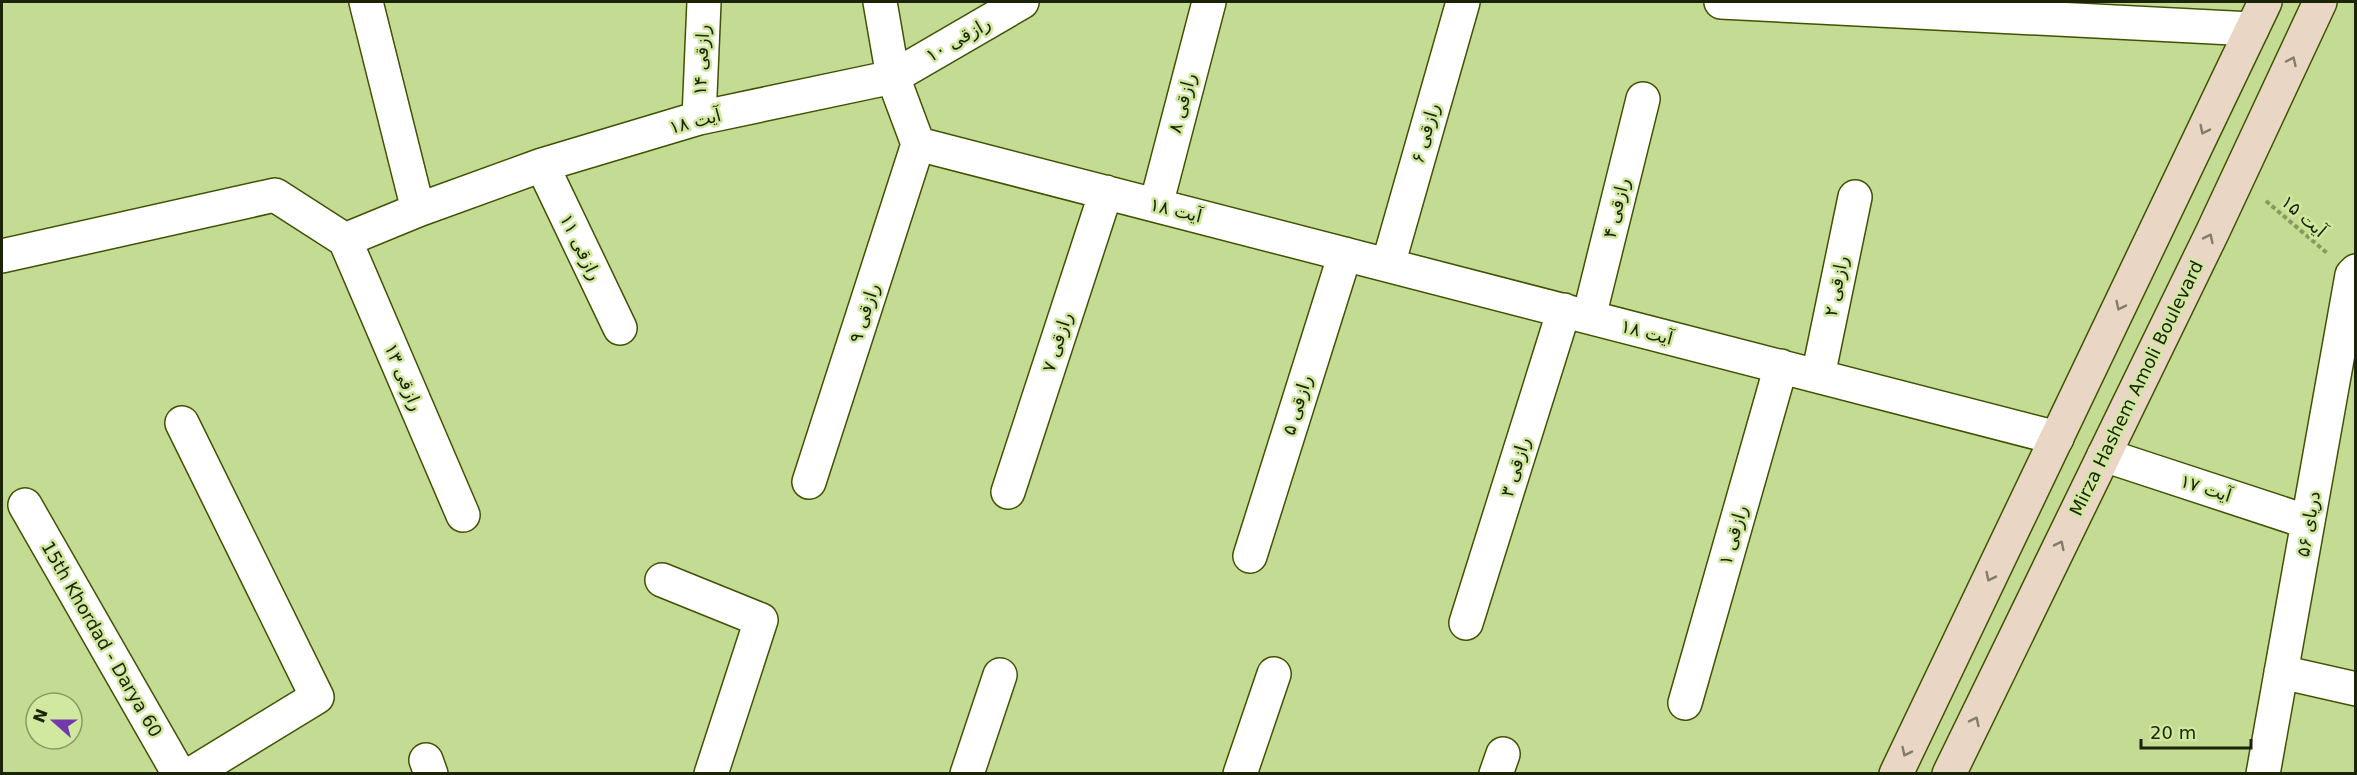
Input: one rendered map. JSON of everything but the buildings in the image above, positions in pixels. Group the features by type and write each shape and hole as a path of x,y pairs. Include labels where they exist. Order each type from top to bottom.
{"main road":[{"name":"Mirza Hashem Amoli Boulevard","path":"1949,774 2320,2"},
{"path":"1896,774 2259,15"},
{"path":"2225,86 2227,101 2241,116 2250,120 2266,117"},
{"path":"2187,165 2201,166 2234,185"}],"street":[{"path":"366,2 418,210"},
{"name":"رازقی ۱۴","path":"699,118 704,2"},
{"path":"880,2 893,78 918,144"},
{"name":"رازقی ۱۰","path":"893,78 1022,2"},
{"name":"رازقی ۸","path":"1155,205 1209,2"},
{"name":"رازقی ۶","path":"1388,265 1463,2"},
{"path":"1720,2 2259,15"},
{"name":"آیت ۱۸","path":"345,240 418,210 542,165 699,118 893,78"},
{"name":"رازقی ۴","path":"1576,314 1643,99"},
{"name":"آیت ۱۸","path":"918,144 2057,438"},
{"name":"رازقی ۹","path":"809,482 918,144"},
{"name":"رازقی ۱۱","path":"542,165 620,328"},
{"name":"رازقی ۷","path":"1008,492 1106,192"},
{"path":"2,256 275,195 345,240"},
{"name":"رازقی ۲","path":"1818,376 1854,197"},
{"name":"رازقی ۱۳","path":"345,240 463,515"},
{"name":"رازقی ۵","path":"1250,556 1345,254"},
{"name":"دریای ۵۶","path":"2263,774 2354,273"},
{"name":"رازقی ۳","path":"1466,623 1576,314"},
{"name":"رازقی ۱","path":"1685,703 1781,366"},
{"path":"182,423 317,697 191,774"},
{"name":"آیت ۱۷","path":"2104,455 2308,522"},
{"name":"15th Khordad - Darya 60","path":"25,505 179,774"},
{"path":"662,580 761,620 711,774"},
{"path":"2281,672 2355,689"},
{"path":"1240,774 1274,674"},
{"path":"968,774 1000,675"}],"path":[{"name":"آیت ۱۵","path":"2234,185 2354,273"}]}
